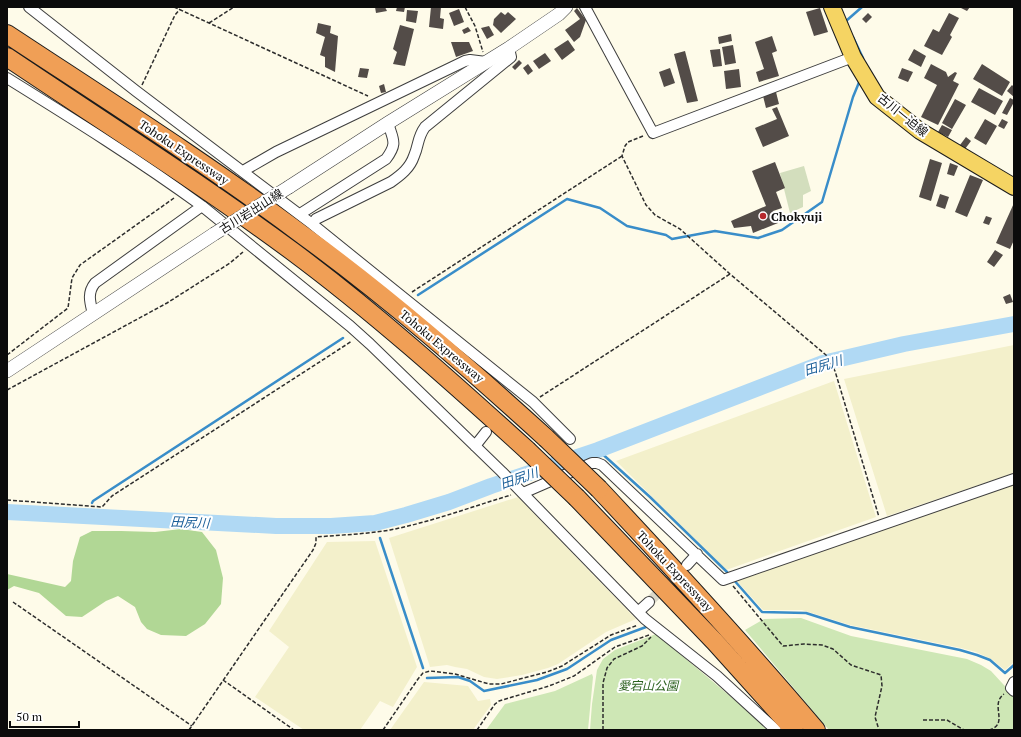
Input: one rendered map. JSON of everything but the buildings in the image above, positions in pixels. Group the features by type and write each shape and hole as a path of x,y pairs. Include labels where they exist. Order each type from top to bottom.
{"highway":[{"name":"Tohoku Expressway","path":"7,34 234,185 304,236 427,332 487,384 599,489 718,618 816,730"},
{"name":"Tohoku Expressway","path":"7,57 223,202 292,251 355,300 410,346 527,450 577,498 715,642 794,730"}],"main road":[{"name":"古川一迫線","path":"832,7 859,67 877,97 920,131 1014,187"}],"street":[{"path":"29,7 136,91 300,214 404,297 532,402 570,439"},
{"name":"古川岩出山線","path":"7,371 214,234 509,48 566,7"},
{"path":"585,7 653,133 859,67"},
{"path":"312,224 316,219 391,182 402,174 410,165 414,156 419,134 425,127 512,57 509,48"},
{"path":"243,172 276,152 464,61 470,60 486,62"},
{"path":"7,78 102,137 202,206 360,336 502,472 641,615 717,676 776,730"},
{"path":"300,214 386,159 394,144 388,123"},
{"path":"93,314 89,295 91,288 95,283 202,206"},
{"path":"514,402 522,394"},
{"path":"475,446 486,432"},
{"path":"521,491 592,462 602,464 723,580 1014,479"},
{"path":"687,565 697,554"},
{"path":"641,615 648,602"}],"path":[{"path":"174,7 381,102"},
{"path":"209,23 234,7"},
{"path":"465,7 475,26 486,62"},
{"path":"136,91 143,84 175,15 180,9"},
{"path":"653,133 628,142 624,146 622,156 646,205 655,215 680,229 730,274 826,355 835,371 881,524"},
{"path":"404,297 622,156"},
{"path":"7,355 68,308 72,278 80,265 169,202 181,191"},
{"path":"7,390 167,303 230,263 251,245"},
{"path":"532,402 730,274"},
{"path":"7,500 102,507 112,496 360,336"},
{"path":"189,730 313,550 316,543 316,537 363,534 390,530 423,522 521,491"},
{"path":"726,578 783,646 804,644 822,645 833,649 851,665 864,671 881,675 882,686 875,717 879,730"},
{"path":"12,602 192,726"},
{"path":"383,730 423,673 430,672 455,674 489,684 501,684 547,672 562,666 612,635 638,626 641,615"},
{"path":"477,730 495,704 499,701 549,686 574,676 615,647 647,636 658,630"},
{"path":"603,730 603,684 607,668 614,659 642,646 658,630"},
{"path":"223,680 294,730"},
{"path":"989,730 996,727 1000,720 997,704 998,701 1001,696 1013,687"},
{"path":"923,720 946,720 964,730"}],"shaded area":[{"path":"1014,345 1014,473 887,516 844,379"},
{"path":"834,381 876,517 726,570 616,461"},
{"path":"1014,484 1014,662 1005,670 991,659 976,652 961,648 850,625 802,610 763,610 735,579"},
{"path":"518,497 636,619 606,632 558,664 522,675 497,679 484,677 467,669 447,665 430,667 389,538"},
{"path":"375,541 417,667 393,707 380,701 360,730 304,730 255,697 289,647 269,631 327,542"},
{"path":"424,682 468,686 478,701 490,699 491,705 473,730 390,730"}],"green space":[{"path":"804,166 811,191 803,195 803,207 790,213 780,173"},
{"path":"181,529 202,532 216,550 223,578 221,604 205,624 186,636 161,635 147,629 141,622 135,607 118,596 106,601 82,617 66,616 39,593 14,586 7,590 7,574 65,587 71,581 73,561 80,537 92,531 155,532"},
{"path":"801,618 851,636 967,659 981,665 991,671 1014,696 1014,730 829,730 745,630 764,619"},
{"name":"愛宕山公園","path":"656,634 769,730 590,730 597,670 603,659 615,650"},
{"path":"592,674 593,677 588,730 486,730 505,704 555,691"}],"waterway":[{"path":"847,23 846,21 862,7"},
{"path":"853,37 863,58"},
{"path":"418,295 567,199 600,208 627,226 666,235 672,239 715,231 758,238 782,230 822,202 853,97 860,80"},
{"name":"田尻川","path":"7,512 276,526 331,526 375,523 449,502 491,486 598,450 823,363 904,344 1014,324"},
{"path":"92,503 343,338"},
{"path":"598,450 650,497 727,572"},
{"name":"田尻川","path":"91,510 91,516"},
{"path":"380,538 423,668"},
{"path":"733,579 762,612 806,613 850,627 960,650 990,660 1005,673 1014,665"},
{"path":"427,678 458,677 470,681 484,691 537,680 567,669 611,640 646,627"}],"tunnel":[{"path":"649,602 681,570"}],"place":[{"name":"Chokyuji","path":"763,216"}]}
